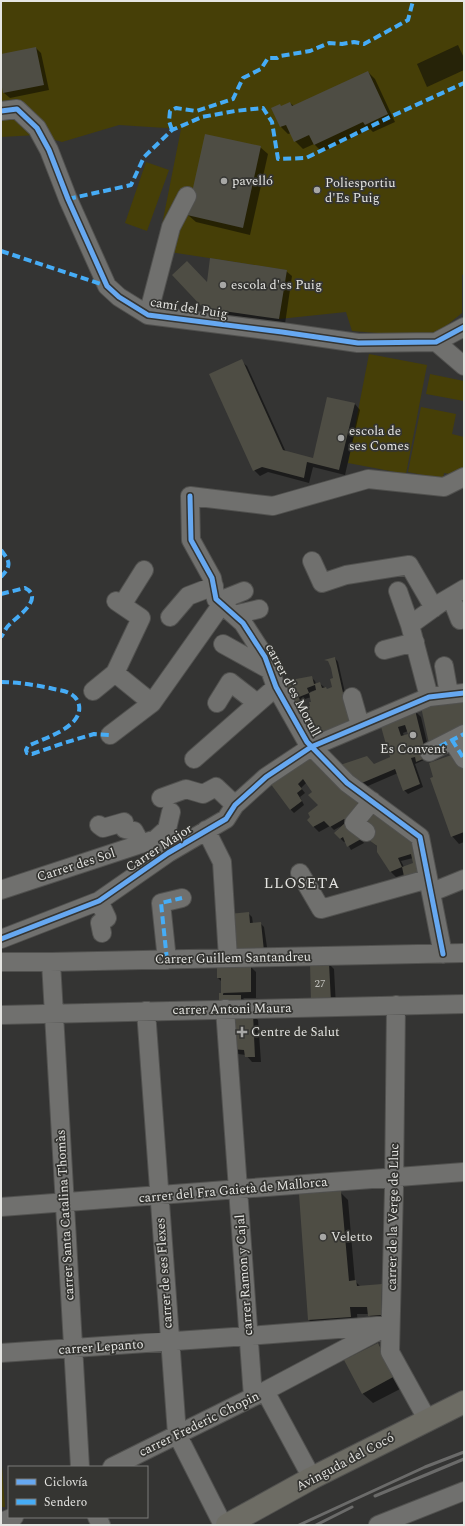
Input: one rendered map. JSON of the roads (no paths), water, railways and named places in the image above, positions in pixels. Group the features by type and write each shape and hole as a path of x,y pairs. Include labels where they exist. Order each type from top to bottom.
{"main road":[{"name":"Avinguda del Cocó","path":"227,1525 312,1478 427,1419 464,1402"}],"street":[{"name":"camí del Puig","path":"1,111 17,109 36,128 49,150 68,199 107,286 119,297 148,315 358,343 436,342 464,327"},
{"path":"148,315 171,227 187,196"},
{"path":"436,342 464,366"},
{"name":"carrer d'es Morull","path":"443,954 420,837 346,783 311,747 276,687 265,657 243,624 222,602 212,578 191,540 190,496 273,506 368,479 444,487 464,477"},
{"path":"312,561 322,583 346,575 409,565 434,608"},
{"path":"93,691 115,673 141,618 119,603 144,570"},
{"path":"110,735 152,703 222,602 244,591"},
{"path":"398,591 412,634 429,697"},
{"path":"384,650 412,634 434,608 457,593 460,620"},
{"path":"170,617 188,596 259,609"},
{"path":"223,644 270,670"},
{"path":"444,666 457,694"},
{"path":"115,673 152,703"},
{"path":"217,703 230,682 257,703"},
{"path":"194,759 276,687"},
{"name":"Carrer Major","path":"1,939 99,901 168,853 226,819 235,805 266,777 311,747 429,697 457,694"},
{"path":"352,697 360,725"},
{"path":"429,752 458,737 464,759"},
{"path":"149,841 167,829 166,805 186,789 204,794 216,786 235,805"},
{"path":"366,832 354,823 372,802"},
{"path":"99,824 102,828 124,822 125,829 134,831 168,853"},
{"path":"206,830 222,862 228,958"},
{"name":"Carrer des Sol","path":"1,890 149,841"},
{"path":"300,873 322,909 464,879"},
{"path":"167,960 161,904 182,898"},
{"path":"99,901 107,918 100,923 102,933"},
{"name":"Carrer Guillem Santandreu","path":"1,962 167,960 464,953"},
{"name":"carrer Santa Catalina Thomàs","path":"51,962 80,1466"},
{"name":"carrer Antoni Maura","path":"1,1015 464,1004"},
{"name":"carrer de la Verge de Lluc","path":"396,1005 390,1352 427,1419"},
{"name":"carrer Ramon y Cajal","path":"225,1009 248,1336 259,1394 312,1478"},
{"name":"carrer de ses Flexes","path":"146,1011 169,1342 177,1434 223,1525"},
{"name":"carrer del Fra Gaietà de Mallorca","path":"1,1207 464,1172"},
{"name":"carrer Lepanto","path":"1,1353 390,1325"},
{"name":"carrer Frederic Chopin","path":"114,1466 259,1394 390,1325"},
{"path":"381,1524 464,1491"},
{"path":"1,1522 11,1518"}],"railway":[{"path":"299,1525 425,1467 464,1452"},
{"path":"375,1496 464,1459"},
{"path":"316,1525 352,1507"}],"place":[{"name":"pavelló","path":"224,181"},
{"name":"Poliesportiu d'Es Puig","path":"317,190"},
{"name":"escola d'es Puig","path":"223,285"},
{"name":"escola de ses Comes","path":"341,438"},
{"name":"Es Convent","path":"413,735"},
{"name":"Centre de Salut","path":"242,1032"},
{"name":"Veletto","path":"323,1237"}],"district":[{"name":"LLOSETA","path":"302,883"}]}
